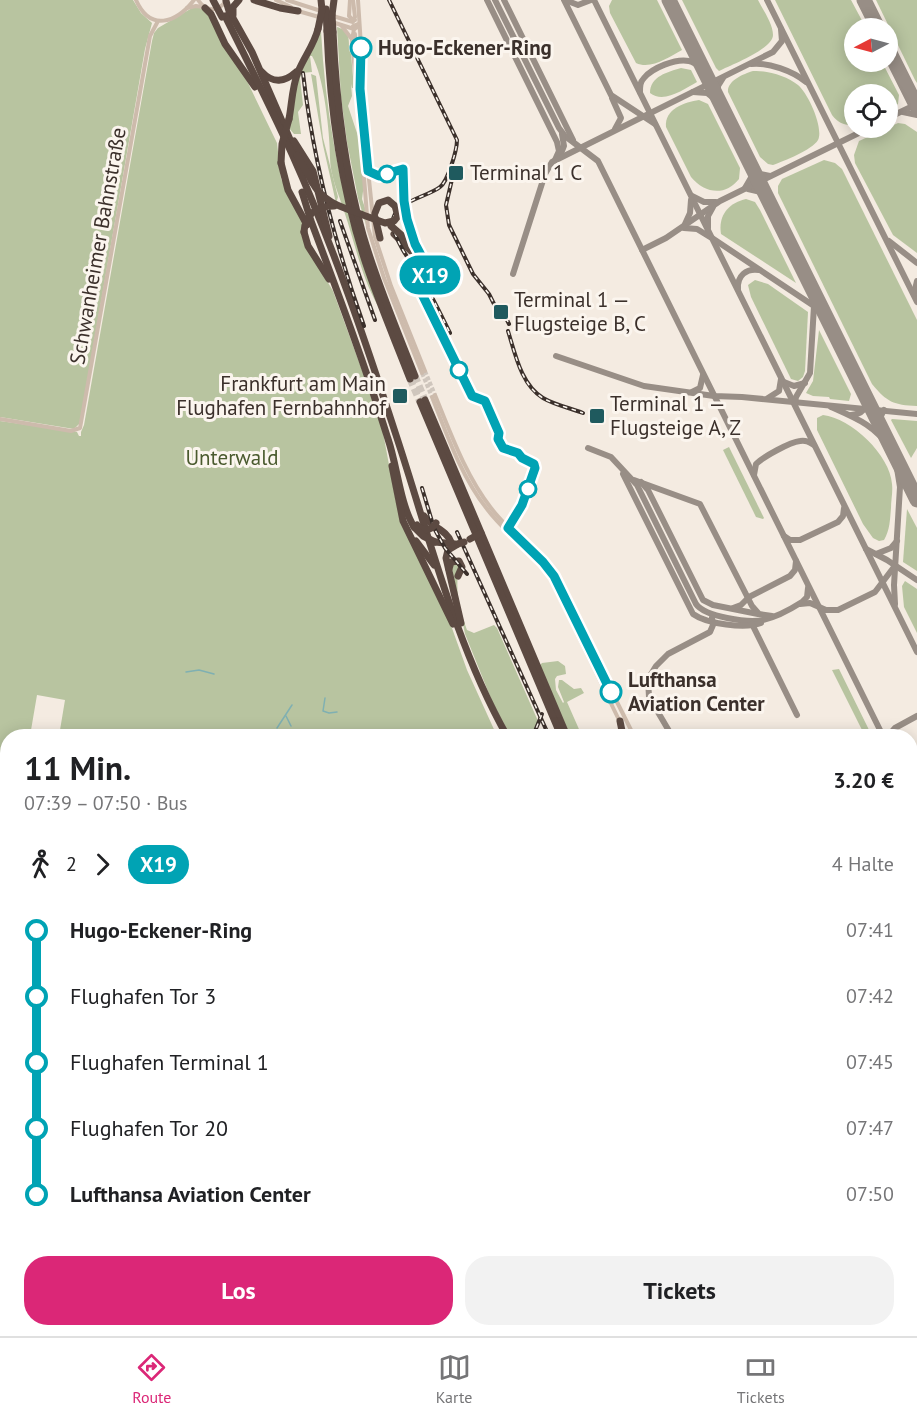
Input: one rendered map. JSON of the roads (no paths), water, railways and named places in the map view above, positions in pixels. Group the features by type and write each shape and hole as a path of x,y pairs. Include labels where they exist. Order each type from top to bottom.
{"highway":[{"path":"215,0 276,121 333,256 420,509 434,565 453,624"},
{"path":"226,0 229,11 313,171 333,256"},
{"path":"238,26 232,11 239,0"},
{"path":"254,0 298,11"},
{"path":"264,0 298,11"},
{"path":"326,0 328,10 325,30 353,198 372,265 418,375"},
{"path":"333,0 328,10 325,30 340,164 358,239 376,293 418,375"},
{"path":"205,8 211,14 222,40 255,87"},
{"path":"223,16 302,192 348,308 465,644 500,729"},
{"path":"325,30 298,71 282,144 281,164 288,190 325,259"},
{"path":"258,66 266,76 277,81 288,79 298,71"},
{"path":"276,121 324,198 342,208 385,223 404,237 429,268"},
{"path":"287,122 298,158"},
{"path":"302,192 383,422 406,510 423,536 457,543"},
{"path":"380,238 375,213 376,206 381,201 388,200 397,210 397,218 394,222 385,223"},
{"path":"337,293 310,249 304,232 306,220 314,211 324,207 342,208"},
{"path":"324,212 333,238"},
{"path":"363,215 394,234 414,254"},
{"path":"428,399 558,729"},
{"path":"428,399 564,729"},
{"path":"383,422 403,520 453,624 477,684 500,729"},
{"path":"400,485 406,521 417,544 427,553 434,565"},
{"path":"420,509 429,522 446,532 457,543"},
{"path":"416,526 428,530 436,523"},
{"path":"465,644 446,556 457,543 481,533"},
{"path":"449,571 451,562 459,561 462,567 458,576"},
{"path":"620,721 622,729"}],"street":[{"path":"136,0 144,14 158,21 172,18 194,0"},
{"path":"198,0 205,8"},
{"path":"186,8 196,6 217,9 226,0"},
{"path":"276,0 298,11 341,24 356,25"},
{"path":"287,0 328,10 342,16 349,11"},
{"path":"354,0 349,17 356,25 358,78 373,229 418,375"},
{"path":"354,0 368,228 418,375"},
{"path":"328,10 356,25"},
{"name":"Schwanheimer Bahnstraße","path":"0,419 71,431 80,428 150,36 158,21"},
{"path":"341,24 352,40"},
{"path":"356,25 352,40 354,73 359,89"},
{"path":"373,229 380,238"},
{"path":"428,399 470,476 492,509 548,574 620,721"},
{"path":"507,529 545,564 555,579 630,729"}],"waterway":[{"path":"186,672 199,670 214,674"},
{"path":"325,698 323,711 337,712"},
{"path":"277,728 292,705"},
{"path":"286,716 291,726"}],"tunnel":[{"path":"425,371 435,395"},
{"path":"422,373 432,397"},
{"path":"415,376 425,400"},
{"path":"410,379 420,402"}],"railway":[{"path":"389,0 457,140 452,165 443,184 434,191 402,206 393,218 393,226 401,246 426,285 450,333"},
{"path":"303,73 326,201 364,326"},
{"path":"453,175 446,205 449,225 473,274 489,294 495,306"},
{"path":"340,221 375,320"},
{"path":"506,318 509,324"},
{"path":"508,331 520,368 535,392 552,403 583,413"},
{"path":"422,488 434,528 445,548 467,574"},
{"path":"457,532 546,729"},
{"path":"536,729 542,714"}],"place":[{"name":"Hugo-Eckener-Ring","path":"361,48"},
{"name":"Terminal 1 C","path":"456,173"},
{"name":"Terminal 1 — Flugsteige B, C","path":"501,312"},
{"name":"Frankfurt am Main Flughafen Fernbahnhof","path":"400,396"},
{"name":"Terminal 1 — Flugsteige A, Z","path":"597,416"},
{"name":"Lufthansa Aviation Center","path":"611,692"}],"park label":[{"name":"Unterwald","path":"232,458"}]}
